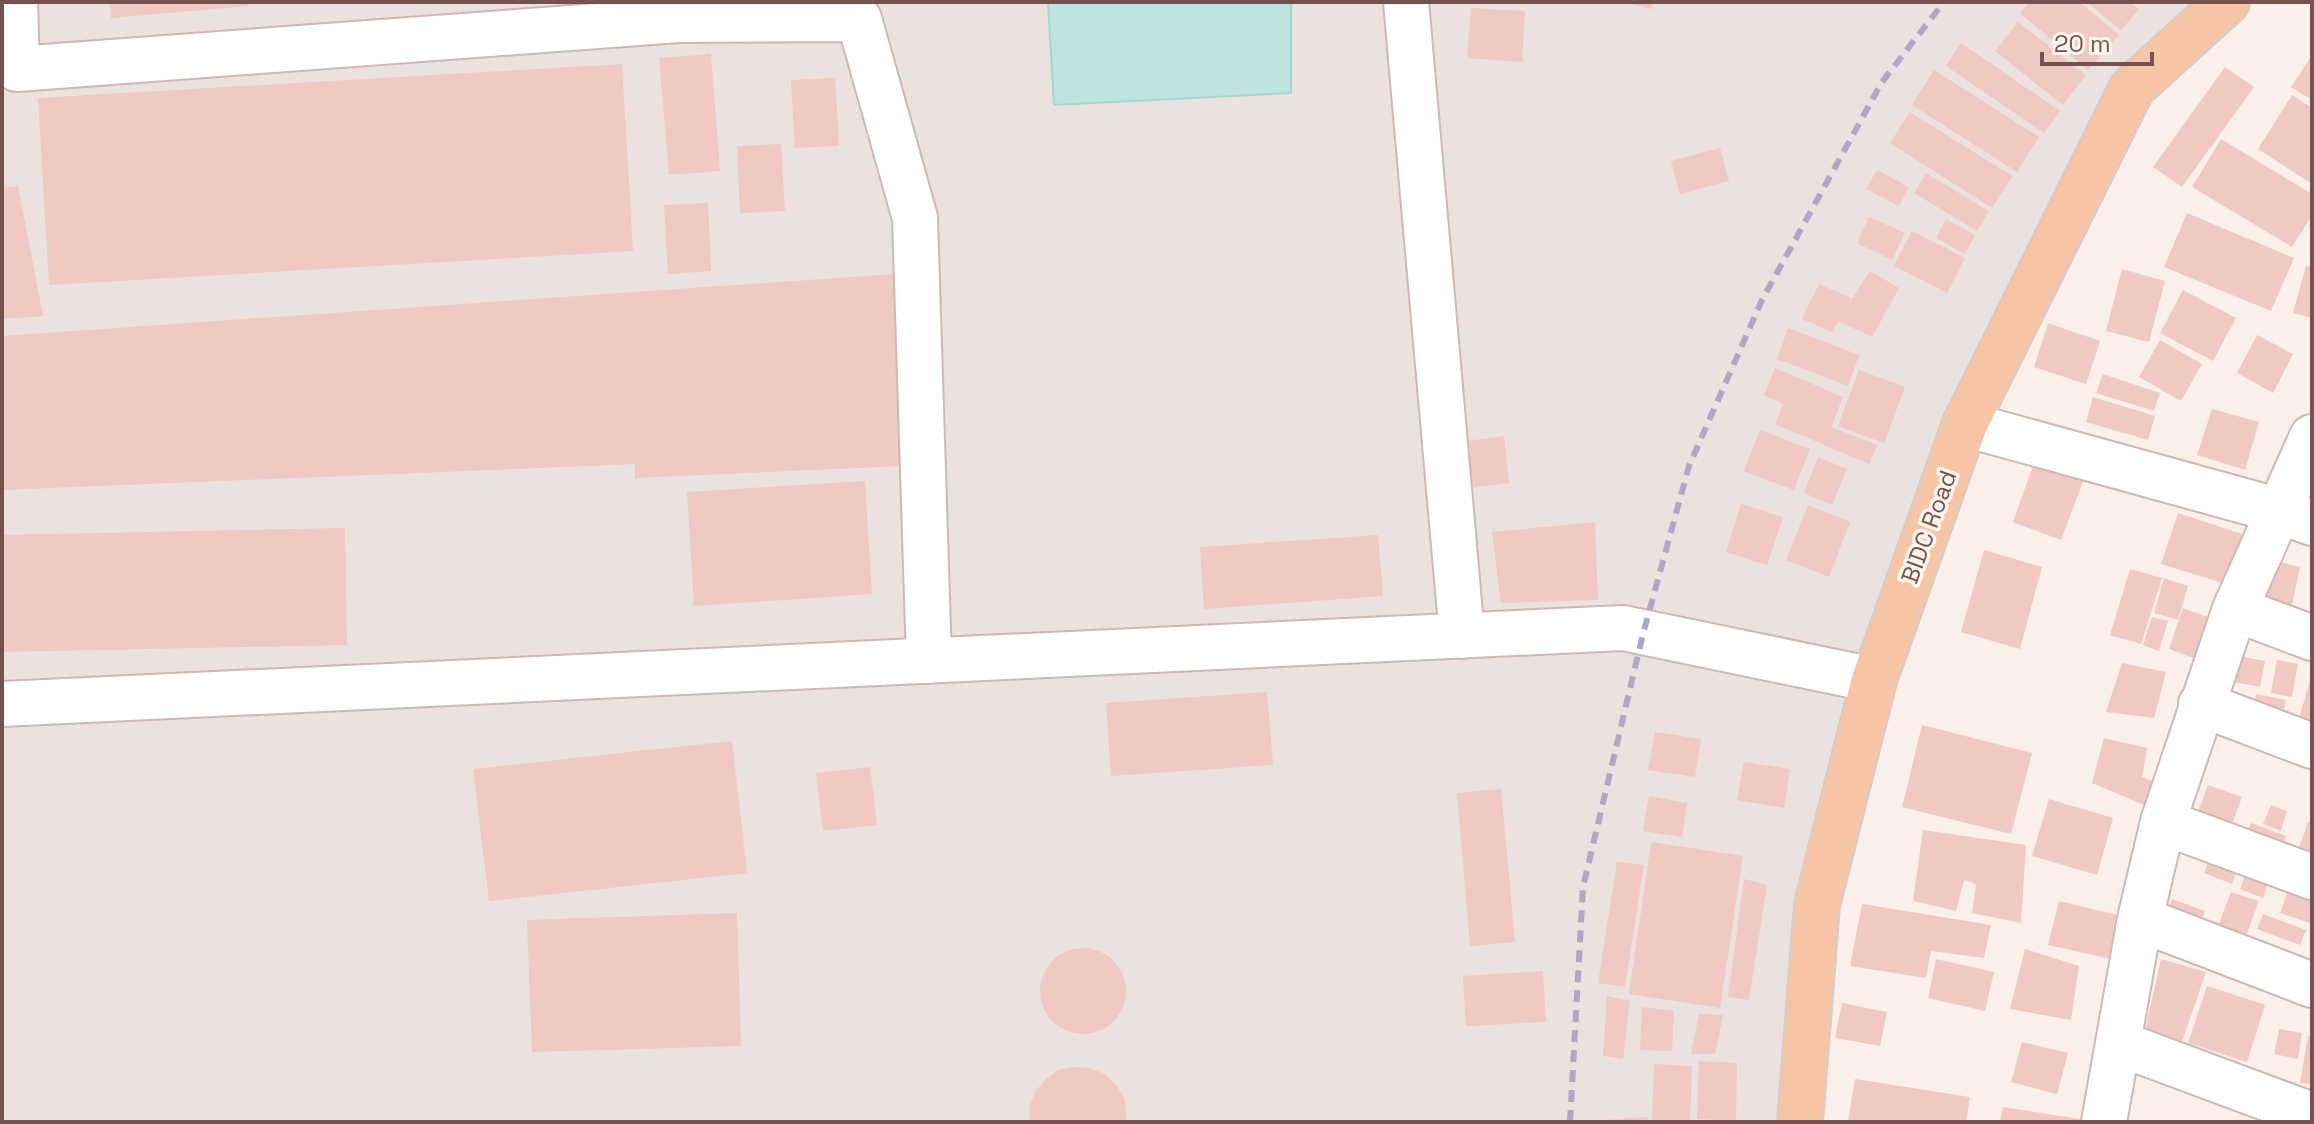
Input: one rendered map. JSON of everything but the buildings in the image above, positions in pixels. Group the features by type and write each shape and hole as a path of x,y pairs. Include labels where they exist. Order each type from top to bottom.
{"main road":[{"name":"BIDC Road","path":"1800,1122 1817,905 1874,680 1965,424 2132,88 2227,2"}],"street":[{"path":"15,2 17,69 678,20 859,19 915,218 929,661"},
{"path":"1406,2 1462,636"},
{"path":"1965,424 2296,517"},
{"path":"2104,1122 2140,919 2163,822 2235,609 2296,517 2312,437"},
{"path":"2235,609 2312,638"},
{"path":"2,704 1623,628 1874,680"},
{"path":"2201,704 2312,746"},
{"path":"2163,822 2312,877"},
{"path":"2140,919 2312,985"},
{"path":"2118,1043 2312,1115"}],"shaded area":[{"path":"2,2 2232,2 2132,88 1965,424 1817,905 1800,1122 2,1122"}],"water":[{"path":"1048,2 1291,2 1291,93 1054,105"}],"railway":[{"path":"1570,1122 1583,887 1643,634 1689,466 1762,300 1882,82 1944,2"}]}
